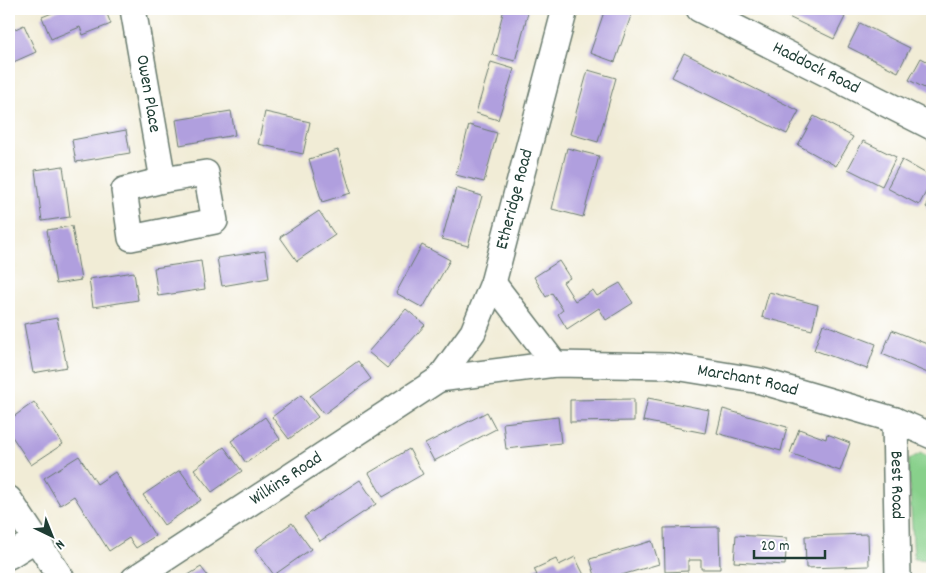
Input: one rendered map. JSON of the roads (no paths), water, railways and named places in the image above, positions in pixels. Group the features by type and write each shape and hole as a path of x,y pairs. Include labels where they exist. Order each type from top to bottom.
{"street":[{"name":"Owen Place","path":"133,9 163,180"},
{"name":"Etheridge Road","path":"439,378 473,332 493,282 566,9"},
{"name":"Haddock Road","path":"699,9 932,127"},
{"path":"493,282 555,364"},
{"name":"Marchant Road","path":"439,378 555,364 678,367 761,381 895,420 932,436"},
{"name":"Wilkins Road","path":"134,579 439,378"},
{"name":"Best Road","path":"895,420 898,579"},
{"path":"9,498 62,579"},
{"path":"9,556 36,539"}]}
